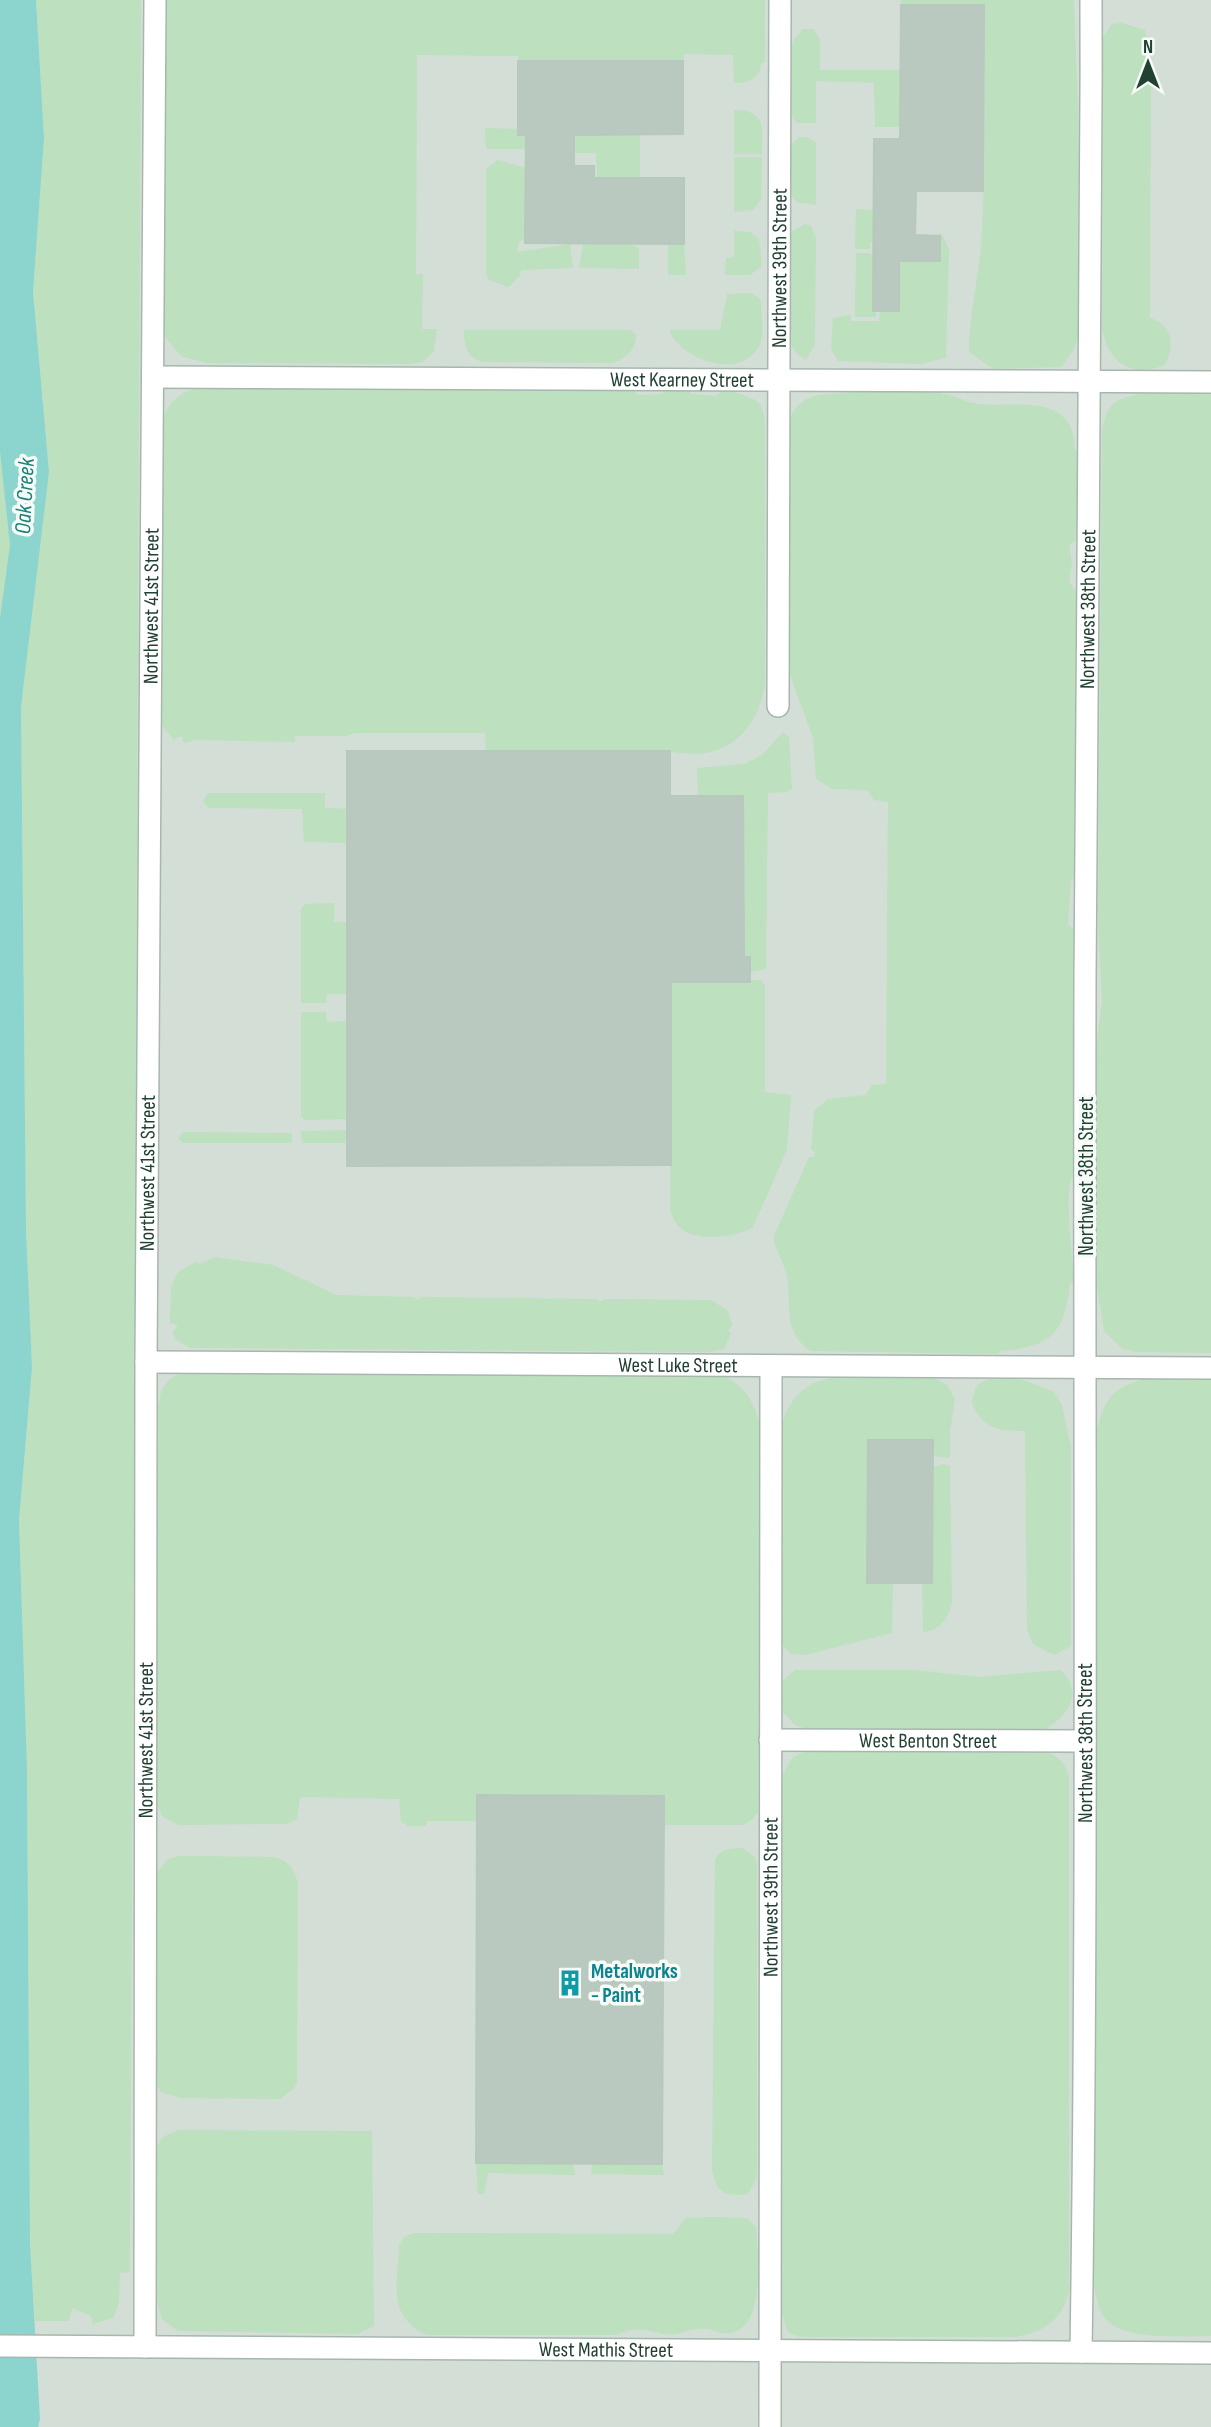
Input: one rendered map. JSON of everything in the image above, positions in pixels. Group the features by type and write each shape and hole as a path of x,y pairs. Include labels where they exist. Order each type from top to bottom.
{"street":[{"name":"Northwest 41st Street","path":"145,2347 146,1362 155,0"},
{"name":"Northwest 39th Street","path":"778,706 780,0"},
{"name":"Northwest 38th Street","path":"1080,2352 1087,1367 1085,966 1092,382 1091,0"},
{"name":"West Kearney Street","path":"154,377 1211,382"},
{"name":"West Luke Street","path":"146,1362 1211,1368"},
{"name":"Northwest 39th Street","path":"770,2427 771,1366"},
{"name":"West Benton Street","path":"770,1740 1085,1741"},
{"name":"West Mathis Street","path":"0,2346 1211,2353"}],"shaded area":[{"path":"0,0 1211,0 1211,2427 0,2427"}],"green space":[{"path":"36,0 141,0 130,2272 120,2273 119,2302 113,2318 93,2324 91,2316 72,2308 69,2321 35,2321 30,2243 27,1770 19,1520 32,1367 26,1230 21,707 49,472 33,292 44,138"},
{"path":"162,0 765,0 765,62 761,63 758,73 752,79 734,83 733,55 684,54 683,61 518,61 518,56 417,55 416,274 423,274 422,329 437,329 434,351 423,362 411,364 207,363 181,356 162,333"},
{"path":"901,0 1074,0 1078,113 1078,337 1074,349 1061,367 993,369 969,352 983,216 984,5 901,5"},
{"path":"1122,23 1145,30 1151,58 1150,318 1163,325 1171,343 1165,365 1142,370 1131,368 1115,358 1109,350 1102,328 1103,37 1112,24"},
{"path":"802,29 814,29 820,40 820,70 901,70 900,127 875,127 874,83 816,81 816,123 797,123 789,107 787,72 793,42"},
{"path":"734,110 752,113 757,117 762,129 762,154 734,154"},
{"path":"485,128 518,129 519,135 640,135 640,178 597,178 596,153 572,153 571,149 486,149"},
{"path":"807,137 816,142 816,205 796,202 790,193 789,147 798,138"},
{"path":"734,157 762,157 761,199 753,210 734,212"},
{"path":"498,160 525,168 525,237 518,244 517,252 570,244 573,268 521,270 520,276 508,287 489,280 486,273 486,169"},
{"path":"856,209 873,210 873,242 870,243 870,249 855,249"},
{"path":"805,224 811,226 816,238 815,344 806,360 797,354 787,338 788,240 792,231"},
{"path":"734,231 750,232 759,239 762,266 750,275 725,275 726,258 734,257"},
{"path":"937,233 942,234 949,250 946,358 920,364 838,361 831,349 833,318 851,315 851,321 879,321 880,311 899,310 899,261 940,236"},
{"path":"583,244 631,244 639,248 639,269 579,268"},
{"path":"668,244 684,244 686,275 668,275"},
{"path":"856,253 870,253 873,256 876,317 855,317"},
{"path":"750,293 759,298 761,303 762,336 759,346 750,357 726,364 712,362 686,350 669,330 720,330 727,294"},
{"path":"464,330 630,330 636,335 629,353 613,363 482,362 472,357 467,350"},
{"path":"206,386 631,388 638,395 663,394 663,389 688,388 691,394 716,396 728,391 755,400 761,406 765,428 765,683 754,717 734,741 706,753 688,754 669,751 486,751 485,733 354,733 346,736 295,736 295,742 196,740 184,743 182,737 174,740 163,727 160,716 162,422 168,407 178,397"},
{"path":"880,387 941,389 942,394 975,403 1041,406 1055,411 1065,419 1072,432 1075,451 1078,450 1076,540 1069,545 1072,563 1069,581 1076,592 1074,878 1071,881 1068,924 1074,930 1073,1176 1070,1183 1069,1209 1074,1282 1070,1283 1064,1315 1052,1335 1032,1346 999,1351 999,1354 810,1351 795,1335 792,1326 787,1277 774,1241 809,1157 814,1157 815,1152 811,1150 814,1111 828,1099 866,1095 872,1085 886,1084 888,802 874,800 867,790 832,789 816,779 813,738 789,672 788,425 799,404 811,397"},
{"path":"1159,392 1211,392 1211,1353 1136,1352 1123,1349 1104,1331 1097,1287 1097,1039 1102,1002 1098,923 1102,429 1109,409 1121,399"},
{"path":"0,452 10,545 0,618"},
{"path":"783,732 789,737 792,789 768,793 766,969 750,972 744,957 743,796 698,796 697,768 744,764 762,755"},
{"path":"208,793 325,793 325,808 347,809 347,843 304,842 302,809 209,808 203,802"},
{"path":"334,903 334,922 347,922 347,994 327,994 326,1003 301,1003 301,909 305,904"},
{"path":"761,980 765,986 765,1092 791,1095 787,1150 753,1227 720,1237 693,1235 680,1228 670,1209 671,982"},
{"path":"301,1012 326,1012 327,1022 347,1021 347,1119 305,1120 301,1116"},
{"path":"347,1130 347,1143 302,1143 301,1131"},
{"path":"183,1132 292,1133 292,1143 183,1143 178,1138"},
{"path":"215,1257 273,1265 336,1295 414,1297 417,1300 422,1297 596,1299 600,1302 605,1299 711,1300 728,1311 732,1325 728,1331 731,1333 724,1349 710,1352 190,1348 176,1340 172,1333 178,1325 170,1323 171,1288 177,1273 195,1262 200,1264"},
{"path":"186,1371 722,1375 736,1383 754,1406 759,1422 758,1812 752,1820 743,1825 664,1825 664,1796 477,1821 427,1821 426,1826 408,1826 401,1821 399,1799 300,1797 297,1819 287,1824 179,1825 163,1817 155,1801 154,1404 159,1403 161,1392 167,1383"},
{"path":"858,1373 930,1375 948,1386 955,1399 950,1431 950,1458 933,1456 933,1440 868,1440 867,1582 893,1583 892,1633 805,1655 791,1654 783,1646 780,1635 782,1422 788,1408 803,1390 821,1381"},
{"path":"1155,1375 1211,1375 1211,2336 1155,2336 1125,2331 1113,2325 1100,2309 1093,2276 1095,1428 1098,1427 1106,1404 1117,1391"},
{"path":"999,1377 1024,1380 1054,1392 1062,1405 1071,1447 1071,1646 1054,1655 1033,1644 1027,1629 1025,1431 1000,1429 987,1424 972,1404 979,1384"},
{"path":"943,1464 950,1466 952,1603 942,1623 923,1632 922,1583 932,1583 933,1467"},
{"path":"795,1670 915,1670 979,1677 1060,1670 1072,1688 1072,1697 1064,1713 1040,1732 806,1729 794,1724 781,1710 780,1683"},
{"path":"807,1750 1044,1751 1060,1760 1069,1776 1069,2292 1056,2318 1035,2332 1015,2337 799,2337 788,2332 779,2307 781,1777 792,1758"},
{"path":"743,1848 755,1857 757,1864 757,2177 748,2194 733,2195 720,2189 712,2171 715,1859 724,1851"},
{"path":"177,1856 273,1857 286,1863 296,1877 297,2082 293,2089 280,2099 180,2098 161,2092 156,2084 156,1874 167,1860"},
{"path":"178,2130 372,2131 374,2326 357,2334 178,2331 162,2319 154,2291 154,2151 163,2137"},
{"path":"476,2163 573,2164 575,2175 488,2173 484,2194 478,2194"},
{"path":"592,2164 662,2164 664,2175 591,2174"},
{"path":"686,2218 747,2218 756,2227 758,2271 755,2304 742,2328 731,2333 701,2329 668,2335 630,2330 617,2335 427,2335 414,2328 400,2309 397,2298 399,2245 404,2237 414,2233 673,2234"}],"water":[{"name":"Oak Creek","path":"0,0 36,0 44,138 33,292 49,472 21,707 26,1230 32,1367 19,1520 27,1770 30,2243 40,2419 38,2427 0,2427 0,618 10,545 0,452"}],"building":[{"path":"901,5 984,5 983,191 916,191 915,235 940,236 940,261 899,261 899,311 873,311 874,139 900,139"},
{"path":"518,61 683,61 683,134 574,135 574,166 594,166 594,178 684,178 684,244 525,243 526,135 518,135"},
{"path":"347,751 670,751 670,796 743,796 744,957 750,957 750,982 671,982 671,1165 347,1166"},
{"path":"868,1440 933,1440 932,1583 867,1583"},
{"name":"Metalworks - Paint","path":"477,1795 664,1796 662,2164 476,2163"}],"place":[{"name":"Metalworks - Paint","path":"570,1983"}]}
